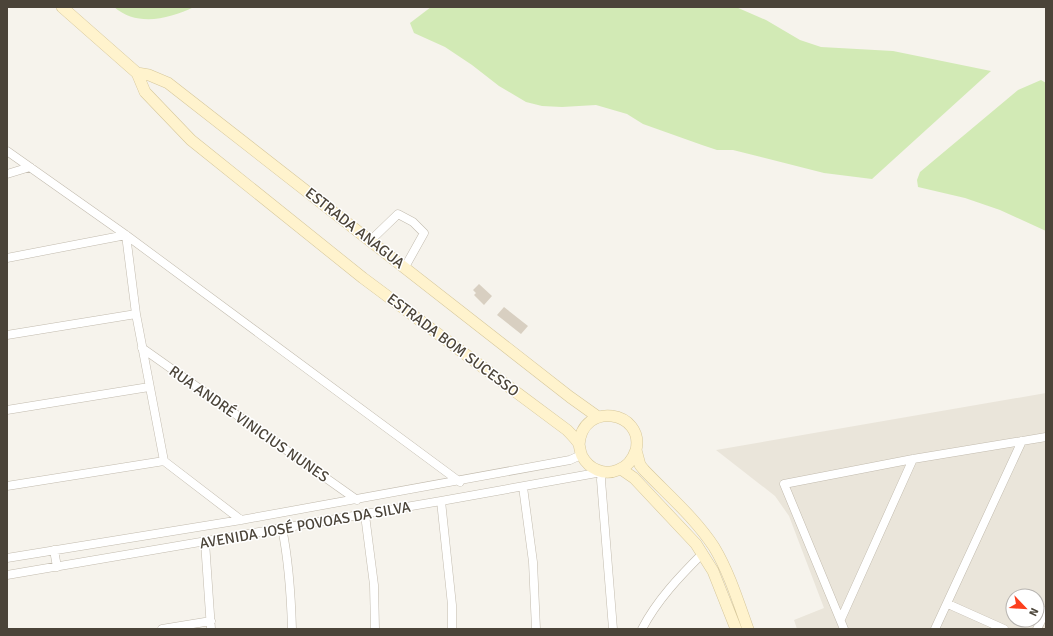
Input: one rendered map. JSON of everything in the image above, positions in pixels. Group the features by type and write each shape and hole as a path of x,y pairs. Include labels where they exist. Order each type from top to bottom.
{"main road":[{"name":"ESTRADA ANAGUA","path":"62,7 137,73 149,75 168,83 371,240 570,397 598,417"},
{"name":"ESTRADA BOM SUCESSO","path":"137,73 145,92 191,140 363,278 567,430 593,468 602,472"},
{"path":"580,450 582,431 586,425 598,417 611,415 624,420 636,436 636,450 640,464 700,528 714,547 730,579 748,629"},
{"path":"602,472 614,472 621,469 630,461 636,450"},
{"path":"621,469 634,478 696,544 720,585 736,629"},
{"path":"657,501 665,492"}],"street":[{"path":"8,153 126,235 460,482"},
{"path":"7,174 30,167"},
{"path":"371,240 398,214 413,222 424,233 405,267"},
{"path":"7,258 126,235"},
{"path":"126,235 136,314 164,461 241,520"},
{"path":"7,335 136,314"},
{"name":"RUA ANDRÉ VINICIUS NUNES","path":"142,348 357,500"},
{"path":"7,410 149,387"},
{"path":"844,629 784,484 913,459 1046,437"},
{"path":"935,629 948,604 1022,441"},
{"name":"AVENIDA JOSÉ POVOAS DA SILVA","path":"7,558 241,520 460,482 570,460 580,450"},
{"path":"841,619 913,459"},
{"path":"7,486 164,461"},
{"path":"602,472 601,480 613,629"},
{"name":"AVENIDA JOSÉ POVOAS DA SILVA","path":"7,575 365,515 602,472"},
{"path":"523,487 533,562 536,629"},
{"path":"441,501 452,605 452,629"},
{"path":"365,515 374,585 375,629"},
{"path":"282,528 288,559 292,629"},
{"path":"162,629 211,625 205,542"},
{"path":"54,550 57,567"},
{"path":"642,629 663,596 679,576 702,553"},
{"path":"948,604 1004,629"},
{"path":"1037,629 1046,611"}],"shaded area":[{"path":"1046,393 1046,629 797,629 794,620 824,608 789,516 775,496 716,450"}],"green space":[{"path":"114,7 194,7 164,18 143,19 123,13"},
{"path":"431,7 736,7 766,20 800,40 821,47 893,51 991,71 872,179 824,173 733,150 717,150 643,124 627,114 596,105 562,107 542,106 526,102 499,86 472,65 445,47 414,33 410,23"},
{"path":"1041,80 1046,83 1046,231 1000,210 965,198 918,187 917,180 920,172 1018,90"}],"building":[{"path":"479,284 492,296 484,305 474,295 476,293 473,290"},
{"path":"504,307 528,326 521,334 497,315"}]}
